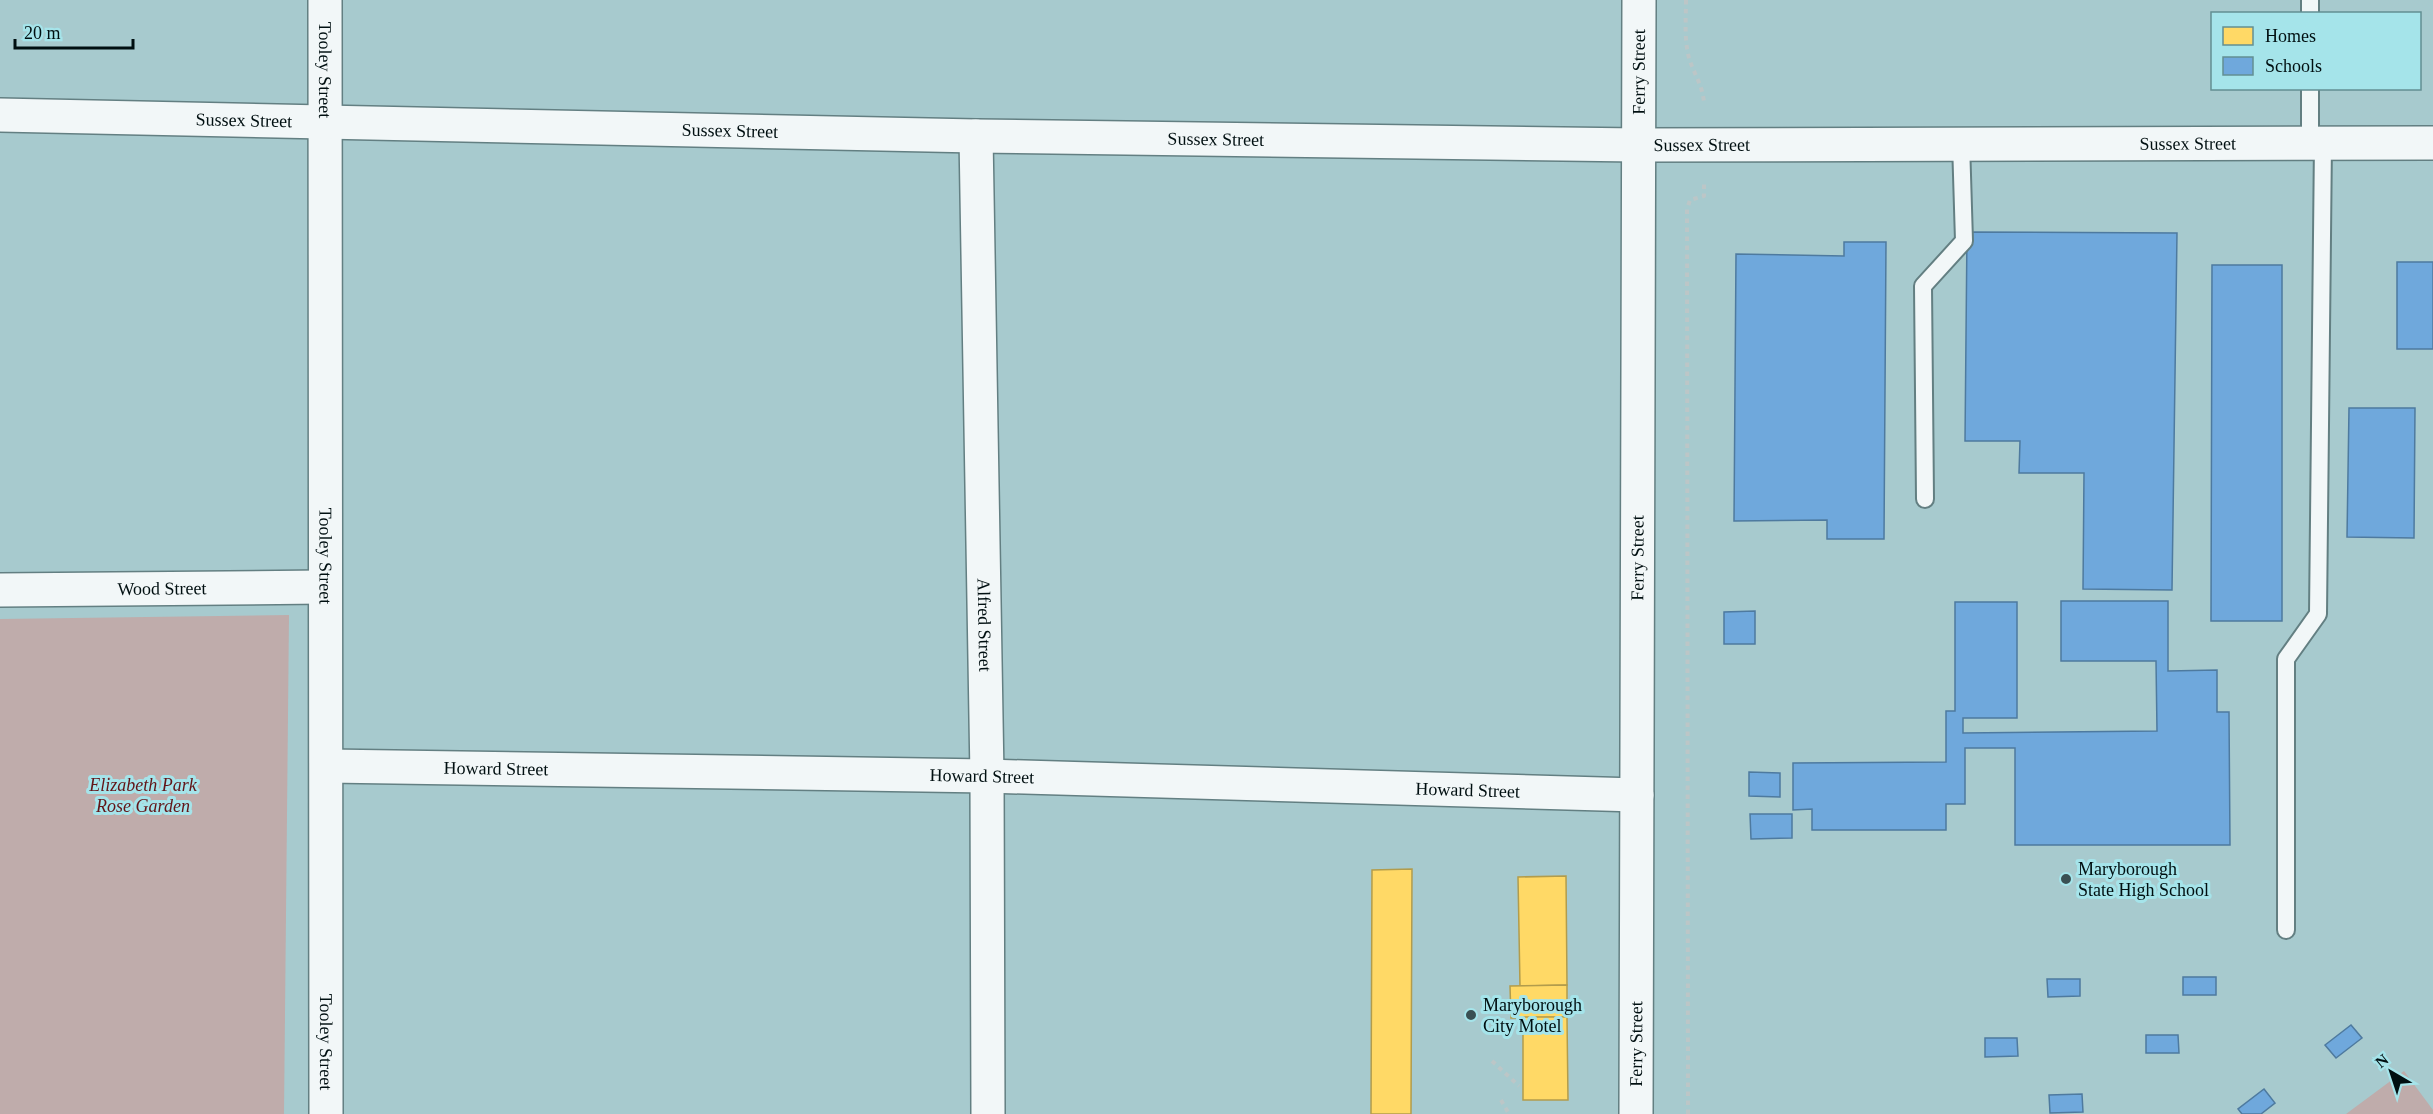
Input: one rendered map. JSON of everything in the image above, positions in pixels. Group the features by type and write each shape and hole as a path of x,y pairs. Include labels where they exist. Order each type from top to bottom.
{"street":[{"name":"Tooley Street","path":"325,0 324,587 328,766 326,1114"},
{"name":"Ferry Street","path":"1636,1114 1639,0"},
{"name":"Sussex Street","path":"0,115 325,120 976,136 1638,145 1961,142 2433,143"},
{"name":"Alfred Street","path":"976,136 987,776 987,1114"},
{"name":"Wood Street","path":"0,590 324,587"},
{"name":"Howard Street","path":"328,766 987,776 1637,795"}],"lane":[{"path":"2286,930 2286,659 2318,614 2316,142 2310,90"},
{"path":"1925,499 1923,286 1964,241 1961,142"}],"path":[{"path":"1686,0 1686,35 1689,58 1703,88 1704,103"},
{"path":"1688,1114 1687,209 1690,200 1704,196 1704,179"},
{"path":"1492,1061 1519,1086"},
{"path":"1501,1100 1509,1114"}],"green space":[{"name":"Elizabeth Park Rose Garden","path":"289,615 284,1114 0,1114 0,619"},
{"path":"2404,1071 2433,1110 2433,1114 2346,1114"}],"building: Homes":[{"path":"1412,869 1411,1114 1371,1114 1372,870"},
{"path":"1566,876 1567,985 1520,986 1518,877"},
{"path":"1567,985 1567,1017 1511,1018 1510,986"},
{"path":"1523,1017 1567,1017 1568,1100 1523,1100"}],"building: Schools":[{"path":"1967,232 2177,233 2172,590 2083,589 2084,473 2019,473 2020,441 1965,441"},
{"path":"1844,242 1886,242 1884,539 1827,539 1827,520 1734,521 1736,254 1844,256"},
{"path":"2397,262 2433,262 2433,349 2397,349"},
{"path":"2212,265 2282,265 2282,621 2211,621"},
{"path":"2349,408 2415,408 2414,538 2347,537"},
{"path":"2061,601 2168,601 2168,671 2217,670 2217,712 2229,712 2230,845 2015,845 2015,748 1965,748 1965,804 1946,804 1946,830 1812,830 1812,809 1793,810 1793,763 1946,762 1946,711 1955,711 1955,602 2017,602 2017,718 1963,718 1963,733 2157,731 2156,661 2061,661"},
{"path":"1755,611 1755,644 1724,644 1724,612"},
{"path":"1749,772 1780,773 1780,797 1749,796"},
{"path":"1750,814 1792,814 1792,838 1751,839"},
{"path":"2183,977 2216,977 2216,995 2183,995"},
{"path":"2047,979 2080,979 2080,996 2048,997"},
{"path":"2351,1025 2362,1038 2336,1058 2325,1045"},
{"path":"2146,1035 2178,1035 2179,1053 2146,1053"},
{"path":"1985,1038 2017,1038 2018,1056 1985,1057"},
{"path":"2264,1089 2275,1103 2261,1114 2242,1114 2238,1109"},
{"path":"2082,1094 2083,1112 2050,1113 2049,1095"}],"place":[{"name":"Maryborough State High School","path":"2066,879"},
{"name":"Maryborough City Motel","path":"1471,1015"}]}
